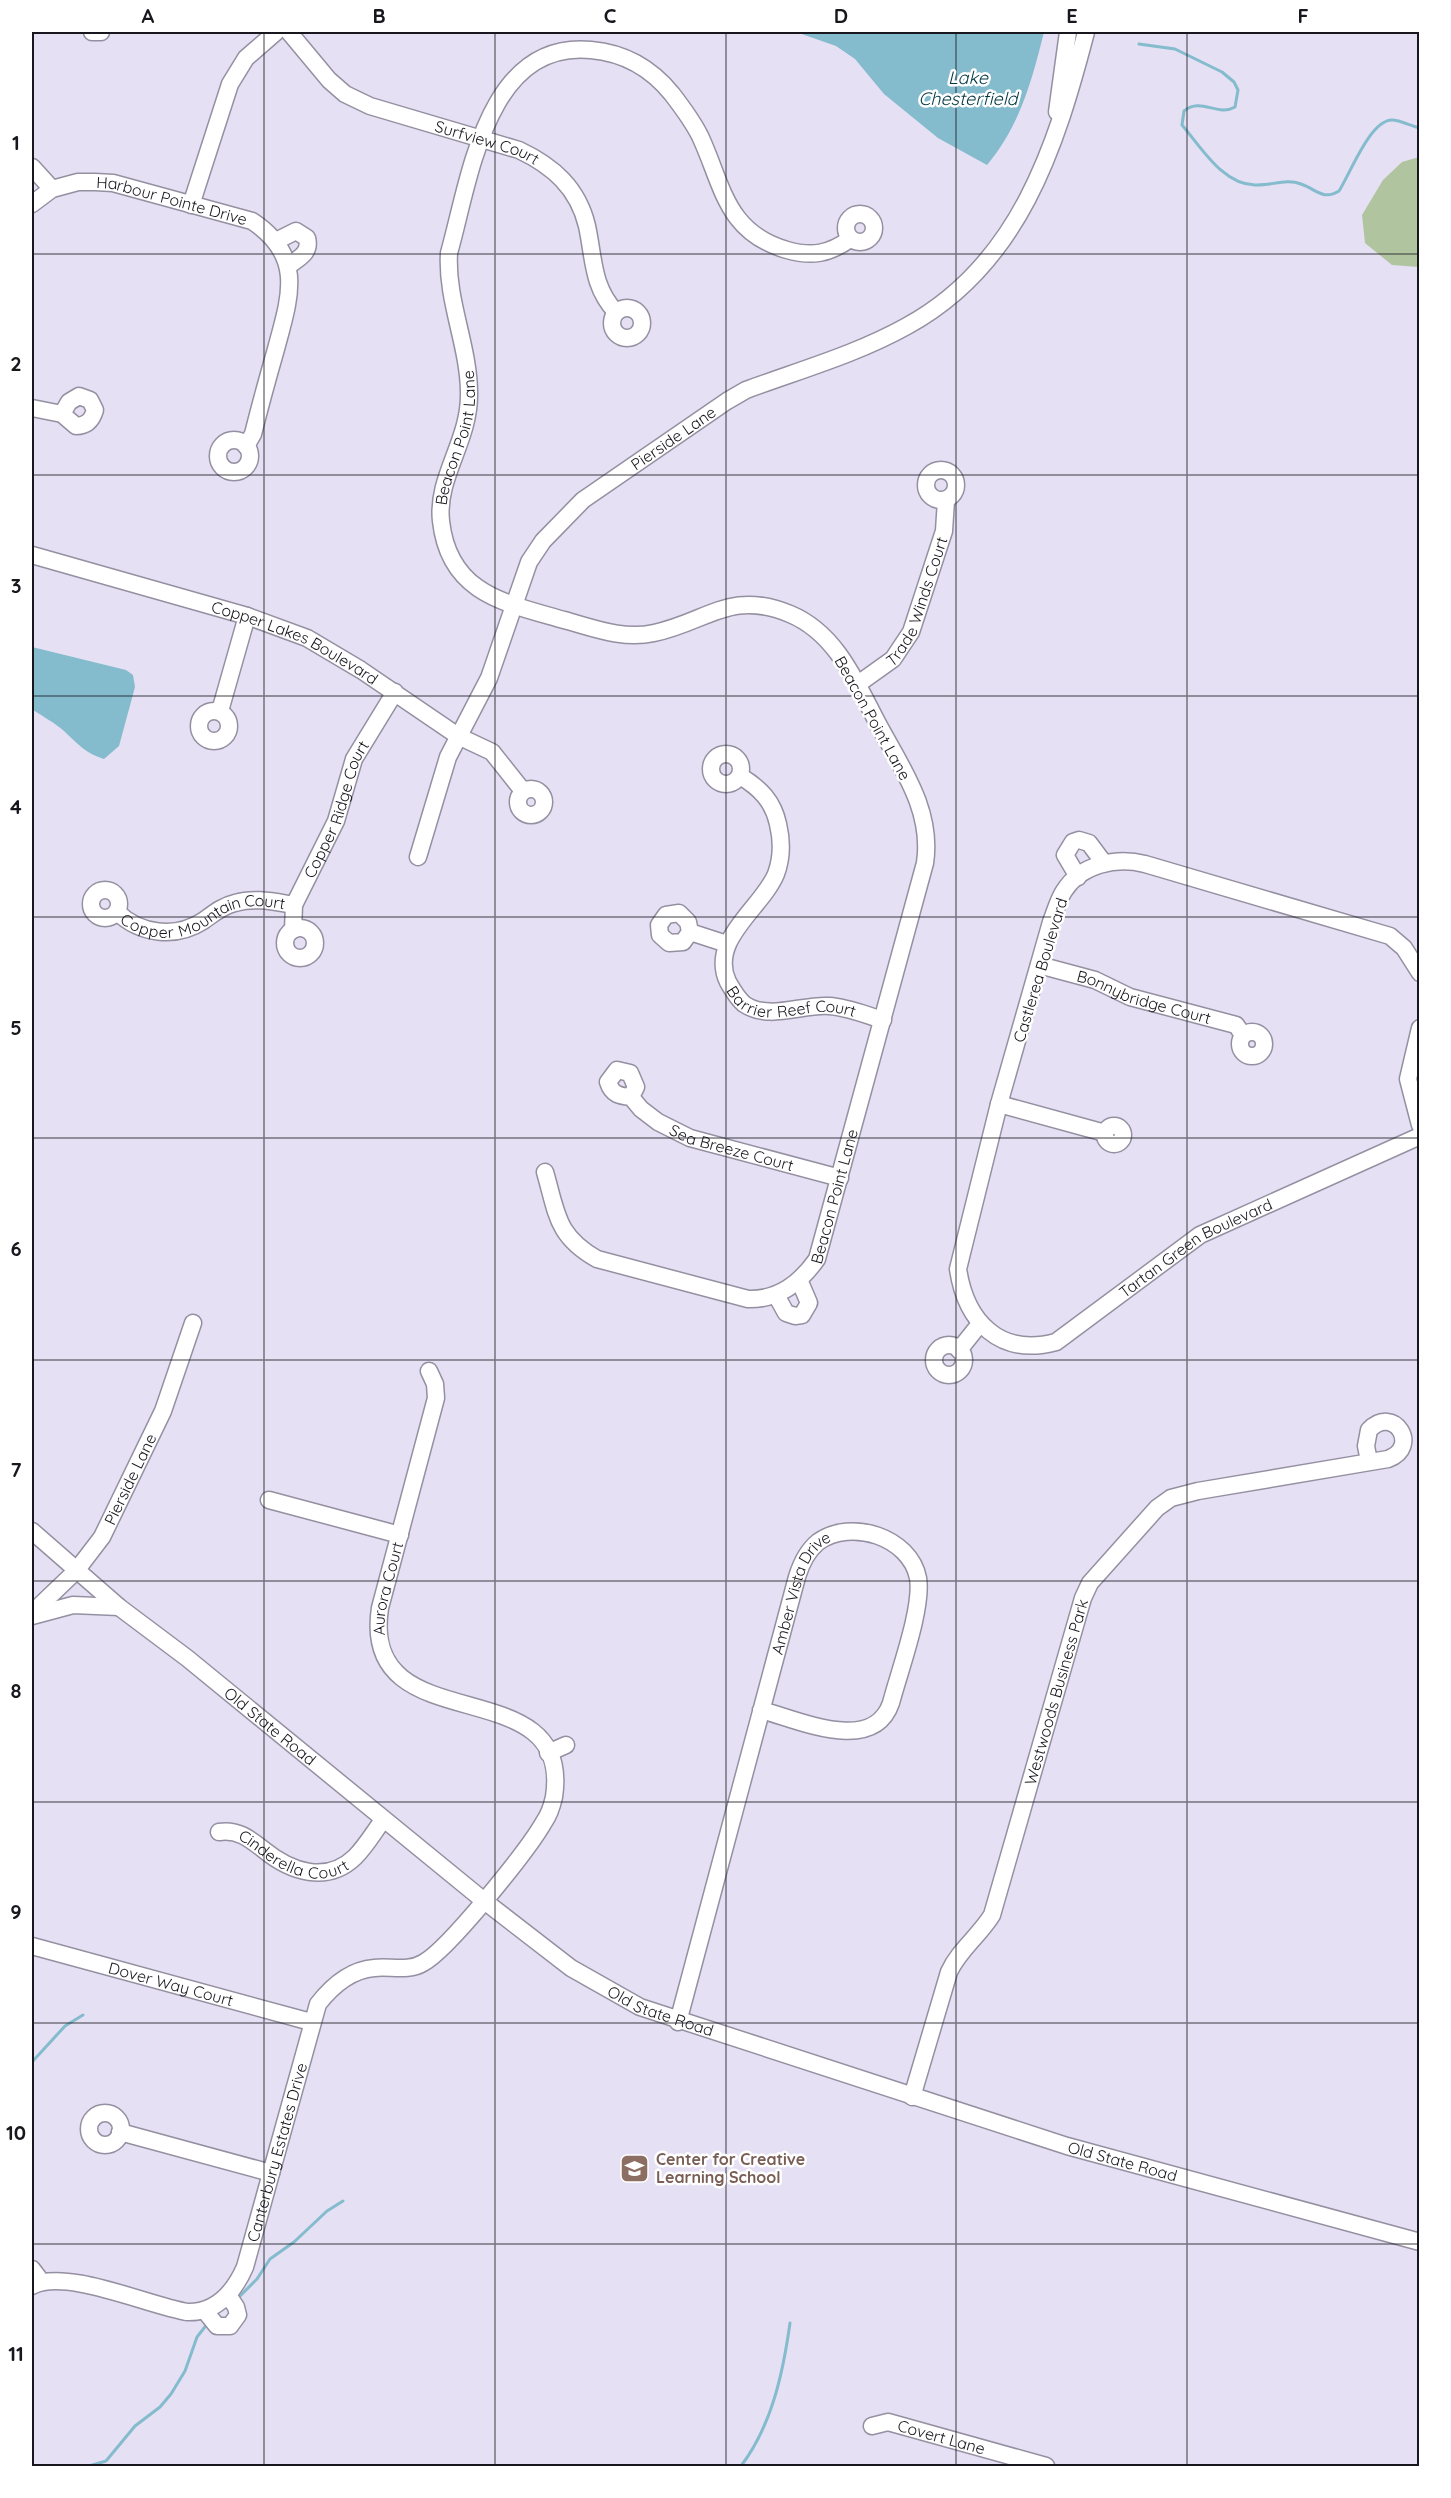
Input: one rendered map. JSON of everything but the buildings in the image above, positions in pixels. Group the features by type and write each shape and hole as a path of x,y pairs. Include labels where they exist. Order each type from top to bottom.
{"street":[{"path":"92,32 101,32"},
{"path":"190,205 230,84 246,58 276,32"},
{"name":"Surfview Court","path":"289,32 325,75 345,94 370,106 481,139 541,160 559,173 576,197 587,225 595,277 606,302 616,312"},
{"name":"Pierside Lane","path":"1055,134 1059,84 1068,32"},
{"name":"Pierside Lane","path":"418,857 448,757 489,678 529,562 543,541 583,500 727,400 746,390 881,339 926,315 963,284 985,262 1023,209 1055,134 1086,32"},
{"name":"Beacon Point Lane","path":"545,1172 565,1234 575,1245 597,1259 748,1299 776,1295 800,1282 817,1258 840,1178 926,863 927,840 922,808 858,684 827,638 803,620 769,608 721,608 654,633 627,636 512,607 480,590 462,574 446,544 441,521 442,494 462,441 469,410 463,344 448,268 449,253 488,117 498,98 518,75 533,64 573,50 614,53 646,69 672,93 699,134 722,195 734,214 750,230 776,247 821,255 850,239"},
{"path":"32,167 52,189"},
{"name":"Harbour Pointe Drive","path":"32,204 52,189 78,182 113,183 252,221 276,241 288,267 291,292 253,434 246,446"},
{"path":"276,241 296,231 307,238 309,244 305,253 288,267"},
{"path":"32,408 62,414"},
{"name":"Trade Winds Court","path":"858,684 894,659 911,632 944,531 946,500"},
{"name":"Copper Lakes Boulevard","path":"32,555 247,616 307,638 395,692 458,736 492,752 523,791"},
{"path":"220,711 247,616"},
{"name":"Copper Ridge Court","path":"293,930 294,905 336,821 354,759 395,692"},
{"path":"690,932 727,944 771,884 779,863 782,841 768,798 755,785 740,776"},
{"path":"1078,877 1065,855 1073,842 1079,840 1089,843 1104,863"},
{"name":"Castlerea Boulevard","path":"979,1324 963,1296 958,1269 999,1104 1051,922 1063,893 1078,877 1104,863 1123,860 1145,864 1390,936 1404,948 1419,973"},
{"name":"Copper Mountain Court","path":"117,912 140,928 174,931 201,922 233,903 261,900 294,905"},
{"name":"Barrier Reef Court","path":"727,944 726,977 732,991 744,1003 769,1012 806,1006 833,1006 883,1020"},
{"name":"Bonnybridge Court","path":"1039,965 1095,980 1130,997 1236,1025 1243,1035"},
{"path":"1419,1028 1408,1079 1419,1125"},
{"name":"Sea Breeze Court","path":"632,1097 641,1109 658,1122 690,1138 840,1178"},
{"path":"999,1104 1105,1133"},
{"name":"Tartan Green Boulevard","path":"979,1324 1008,1341 1026,1347 1056,1342 1200,1235 1419,1136"},
{"path":"776,1295 786,1313 795,1316 802,1315 809,1303 800,1282"},
{"name":"Pierside Lane","path":"32,1615 76,1572 102,1538 167,1402 193,1323"},
{"path":"959,1350 979,1324"},
{"name":"Aurora Court","path":"429,1371 435,1384 436,1398 379,1618 382,1646 394,1670 411,1685 431,1695 514,1719 537,1736 548,1753 555,1778 550,1810 539,1830 483,1900"},
{"name":"Westwoods Business Park","path":"912,2097 949,1972 955,1960 984,1928 992,1915 1083,1598 1091,1581 1157,1508 1171,1498 1198,1491 1370,1461"},
{"path":"269,1500 400,1535"},
{"name":"Old State Road","path":"32,1531 76,1572 187,1658 483,1900 571,1968 640,2007 678,2022 1067,2146 1419,2242"},
{"name":"Amber Vista Drive","path":"678,2022 761,1710 797,1577 809,1551 828,1536 852,1532 886,1539 901,1548 916,1571 918,1599 891,1703 882,1718 868,1729 847,1732 761,1710"},
{"path":"32,1615 73,1605 119,1607"},
{"path":"548,1753 566,1745"},
{"name":"Cinderella Court","path":"219,1832 242,1834 292,1869 321,1873 338,1868 352,1860 383,1820"},
{"name":"Canterbury Estates Drive","path":"206,2311 228,2295 239,2281 245,2267 311,2022 318,2004 328,1991 351,1975 374,1968 414,1967 424,1963 435,1955 483,1900"},
{"name":"Dover Way Court","path":"32,1937 32,1946 311,2022"},
{"path":"120,2132 271,2173"},
{"path":"35,2279 64,2280 176,2310 206,2311 217,2326 230,2326 238,2315 228,2295"},
{"name":"Covert Lane","path":"872,2426 888,2422 1046,2466"}],"green space":[{"path":"1419,157 1419,267 1392,265 1365,243 1362,215 1383,180 1402,162"}],"water":[{"name":"Lake Chesterfield","path":"796,32 1044,32 1023,102 1008,135 987,165 938,138 884,94 855,59 836,46"},
{"path":"32,647 126,670 133,675 135,687 119,746 104,759 87,751 60,728 32,709"}],"waterway":[{"path":"1139,44 1175,49 1222,72 1234,82 1238,90 1235,107 1222,110 1203,106 1190,107 1184,111 1182,125 1223,172 1243,183 1261,185 1295,182 1320,193 1333,194 1339,191 1368,138 1384,122 1395,120 1420,128"},
{"path":"32,2062 65,2026 83,2015"},
{"path":"238,2298 257,2279 270,2259 294,2242 327,2211 343,2201"},
{"path":"89,2466 106,2461 135,2426 160,2407 171,2394 185,2371 197,2337 208,2323"},
{"path":"741,2466 752,2450 768,2416 780,2379 790,2323"}],"place":[{"name":"Center for Creative Learning School","path":"635,2168"}]}
